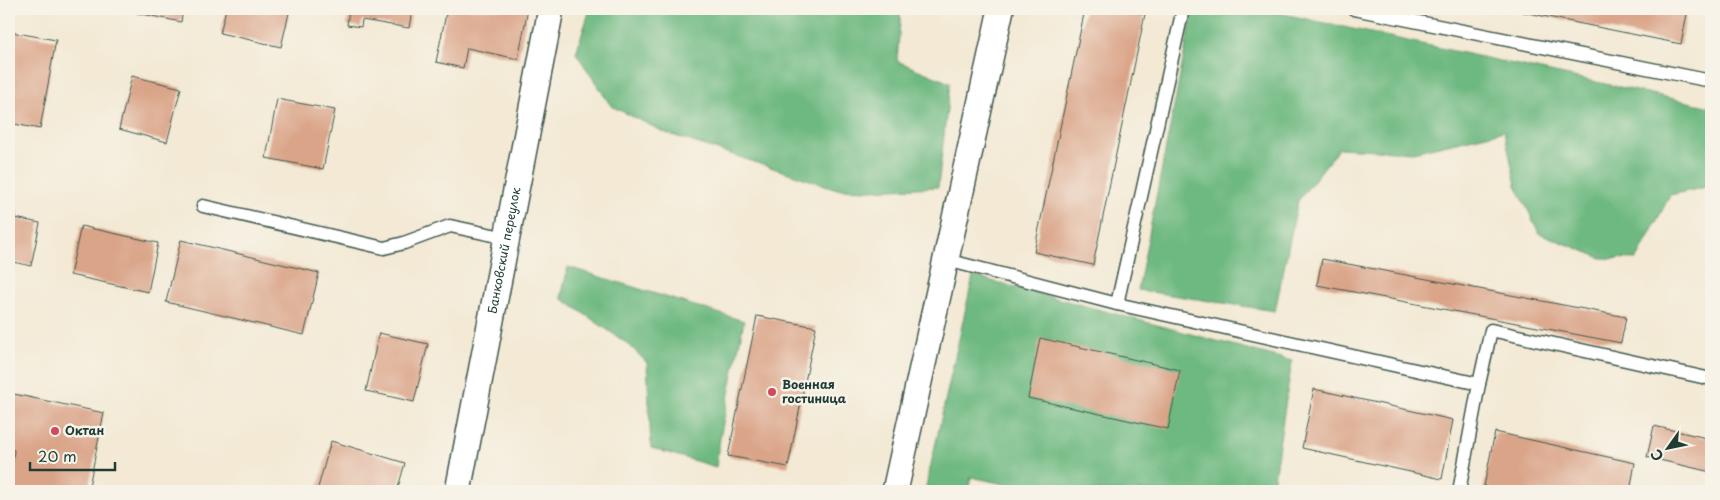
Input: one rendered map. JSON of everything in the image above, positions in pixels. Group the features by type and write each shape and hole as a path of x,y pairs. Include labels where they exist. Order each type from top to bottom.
{"street":[{"name":"Банковский переулок","path":"458,491 552,9"},
{"path":"895,491 1001,9"}],"lane":[{"path":"1117,304 1183,9"},
{"path":"1354,9 1711,81"},
{"path":"203,206 384,248 404,243 450,226 508,238"},
{"path":"947,260 1117,304 1479,384"},
{"path":"1460,486 1491,330 1711,379"}],"green space":[{"path":"590,9 901,9 897,61 950,83 938,187 869,190 837,189 666,133 611,106 576,53"},
{"path":"1193,9 1261,9 1711,107 1711,186 1670,195 1637,259 1601,258 1539,233 1516,185 1504,131 1413,152 1339,148 1298,201 1275,311 1138,290"},
{"path":"568,267 744,321 720,438 716,467 651,448 647,363 628,344 561,298"},
{"path":"973,276 1292,361 1272,491 1038,491 971,477 968,491 925,491"}],"building":[{"path":"118,9 183,9 181,22"},
{"path":"226,9 290,9 281,47 220,33"},
{"path":"349,9 412,9 409,28 362,20 361,27 347,25"},
{"path":"447,9 528,9 518,59 467,48 463,68 436,62"},
{"path":"1085,9 1119,9 1145,14 1093,265 1034,252"},
{"path":"1508,9 1688,9 1681,44"},
{"path":"11,32 56,40 40,129 9,123 9,45"},
{"path":"132,76 181,88 167,142 119,129"},
{"path":"277,99 335,110 323,169 266,158"},
{"path":"9,209 16,211 15,218 40,223 31,266 9,261"},
{"path":"81,226 158,243 148,292 70,275"},
{"path":"181,240 319,273 304,335 166,302"},
{"path":"1322,259 1626,317 1621,343 1317,285"},
{"name":"Военная гостиница","path":"757,316 816,327 788,467 728,456"},
{"path":"379,333 428,344 414,402 366,391"},
{"path":"1040,338 1180,370 1168,429 1028,398"},
{"path":"1314,389 1453,420 1442,479 1302,448"},
{"name":"Октан","path":"9,393 104,413 88,491 9,491 14,450 9,449"},
{"path":"1654,426 1711,439 1711,472 1647,457"},
{"path":"1495,432 1635,463 1630,491 1483,491"},
{"path":"331,441 405,463 397,491 317,491"}],"place":[{"name":"Военная гостиница","path":"772,392"},
{"name":"Октан","path":"55,431"}]}
